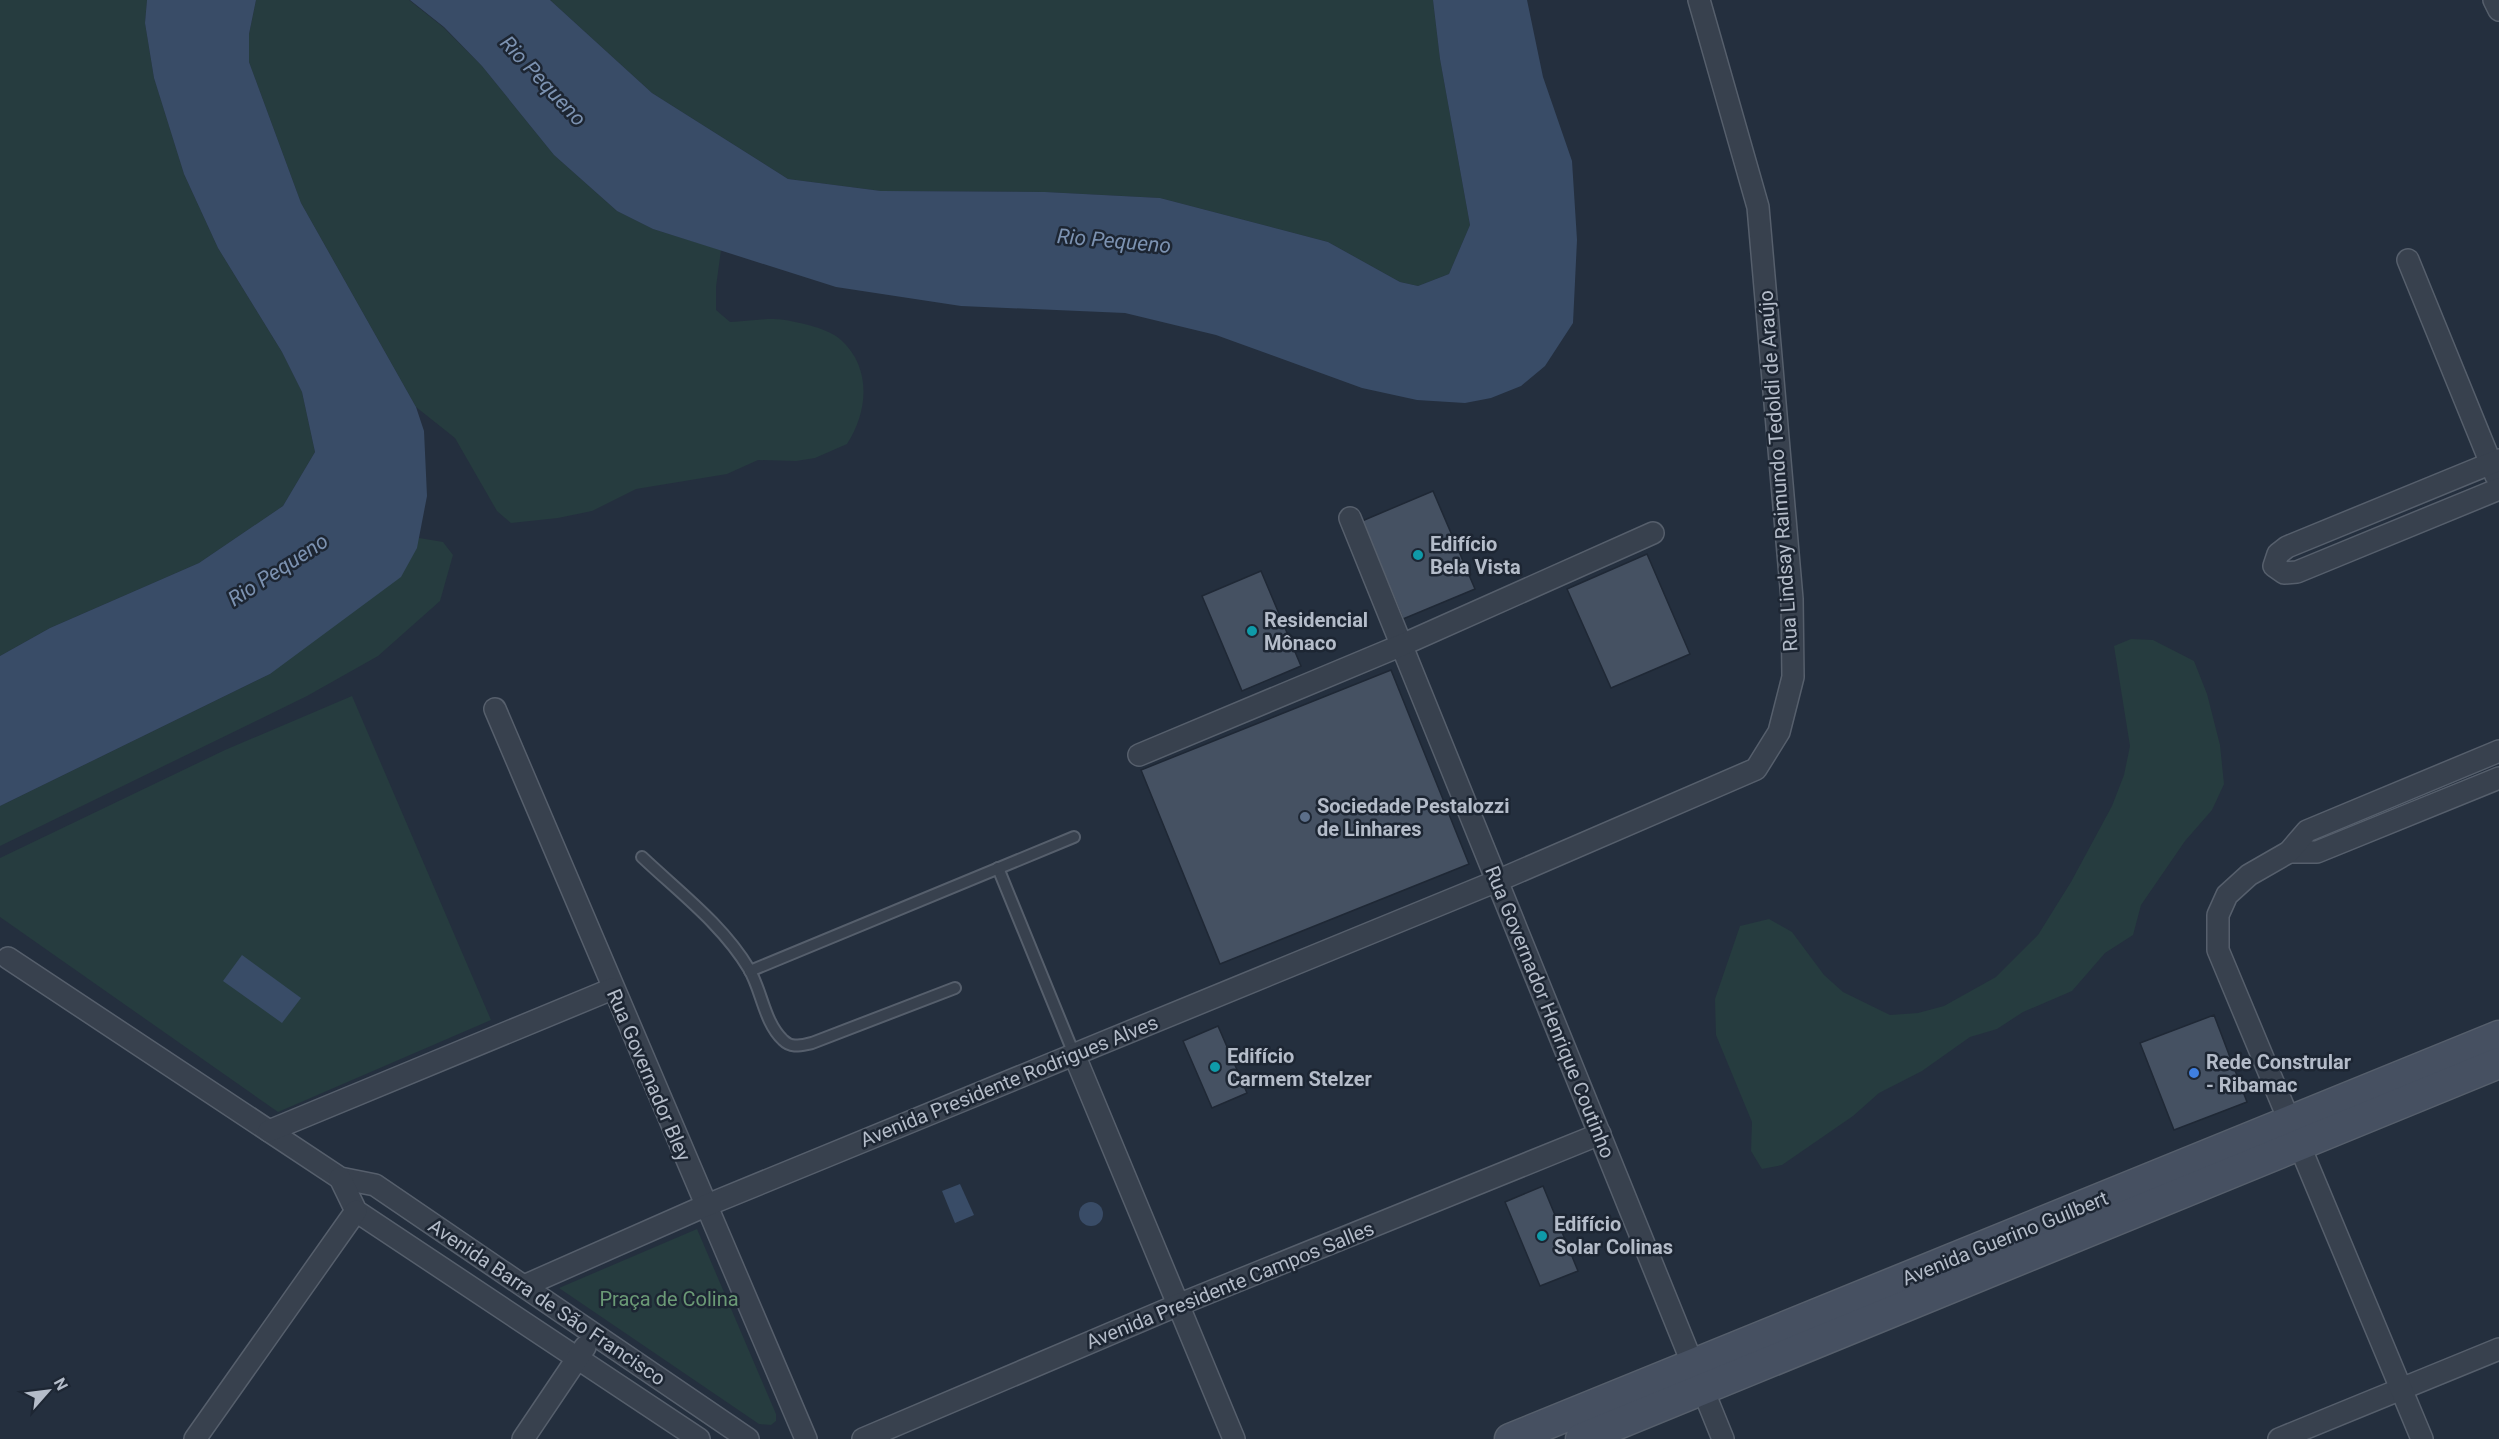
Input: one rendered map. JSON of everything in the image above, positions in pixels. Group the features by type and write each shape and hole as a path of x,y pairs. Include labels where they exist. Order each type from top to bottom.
{"main road":[{"name":"Avenida Guerino Guilbert","path":"1510,1439 1698,1377 2294,1133 2499,1036"},
{"name":"Avenida Guerino Guilbert","path":"2294,1133 2499,1063"},
{"name":"Avenida Guerino Guilbert","path":"1581,1439 1698,1377"}],"street":[{"name":"Rua Lindsay Raimundo Tedoldi de Araújo","path":"1497,881 1756,769 1779,732 1793,677 1792,599 1758,207 1699,0"},
{"path":"2494,0 2499,10"},
{"path":"2408,260 2495,462 2499,484"},
{"path":"2495,462 2287,547 2278,554 2274,566 2284,573 2297,572 2499,489"},
{"name":"Rua Governador Henrique Coutinho","path":"1350,518 1723,1439"},
{"path":"1139,755 1402,645 1653,533"},
{"name":"Rua Governador Bley","path":"495,709 612,989 806,1439"},
{"path":"2422,1439 2218,950 2218,915 2227,895 2249,875 2289,852 2307,831 2499,751"},
{"path":"2289,852 2317,852 2499,778"},
{"name":"Avenida Presidente Rodrigues Alves","path":"524,1286 705,1206 1497,881"},
{"name":"Avenida Barra de São Francisco","path":"8,958 340,1178 375,1185 748,1439"},
{"path":"269,1131 612,989"},
{"path":"1074,1054 1234,1439"},
{"name":"Avenida Presidente Campos Salles","path":"863,1439 1178,1305 1600,1134"},
{"path":"195,1439 356,1211 340,1178"},
{"name":"Avenida Barra de São Francisco","path":"356,1211 699,1439"},
{"path":"523,1439 593,1334"},
{"path":"2279,1439 2499,1348"}],"lane":[{"path":"750,970 1074,837"},
{"path":"642,857 727,939 750,970 775,1030 783,1041 794,1047 812,1043 955,988"},
{"path":"998,868 1074,1054"}],"green space":[{"path":"0,0 147,0 145,23 154,78 184,174 218,248 282,352 302,392 315,452 283,506 199,563 50,628 0,656"},
{"path":"256,0 409,0 443,27 482,66 554,155 617,211 653,229 721,250 716,287 716,310 730,322 785,320 822,329 841,340 851,351 858,364 864,390 859,418 847,444 815,458 796,461 758,460 727,474 636,489 592,511 558,518 511,523 497,511 455,438 416,407 301,203 249,62 249,34"},
{"path":"550,0 1433,0 1440,59 1470,225 1449,274 1418,286 1400,282 1328,242 1160,198 1045,192 881,191 788,179 652,93"},
{"path":"419,538 443,542 453,555 440,601 378,656 307,696 0,846 0,806 270,674"},
{"path":"2131,639 2153,640 2194,661 2207,694 2220,745 2224,784 2212,810 2185,841 2141,905 2133,935 2105,953 2072,991 2023,1012 1997,1029 1970,1037 1922,1071 1879,1093 1853,1116 1782,1165 1762,1169 1751,1151 1752,1122 1716,1035 1715,999 1740,926 1769,919 1792,932 1824,975 1843,992 1890,1015 1918,1013 1944,1006 1996,977 2038,935 2071,882 2112,806 2124,775 2130,746 2114,646"},
{"path":"352,696 491,1020 278,1112 0,917 0,858 225,750"},
{"name":"Praça de Colina","path":"697,1229 776,1414 776,1421 771,1425 759,1424 559,1288"}],"water":[{"name":"Rio Pequeno","path":"147,0 256,0 249,34 249,62 301,203 416,407 424,431 427,496 417,548 401,577 270,674 0,806 0,656 50,628 199,563 283,506 315,452 302,392 282,352 218,248 184,174 154,78 145,23"},
{"name":"Rio Pequeno","path":"410,0 550,0 652,93 788,179 881,191 1045,192 1160,198 1328,242 1400,282 1418,286 1449,274 1470,225 1440,59 1433,0 1527,0 1543,77 1572,161 1577,240 1573,323 1545,366 1521,386 1491,398 1465,403 1417,400 1362,388 1216,335 1125,313 961,306 836,287 653,229 617,211 554,155 482,66 444,27"},
{"path":"242,955 301,998 282,1023 223,981"},
{"path":"960,1184 974,1215 955,1223 942,1191"},
{"path":"1091,1202 1099,1206 1103,1214 1099,1222 1091,1226 1083,1222 1079,1214 1083,1206"}],"building":[{"name":"Edifício Bela Vista","path":"1433,491 1475,589 1403,619 1362,521"},
{"path":"1647,554 1690,654 1611,688 1567,589"},
{"name":"Residencial Mônaco","path":"1261,571 1301,666 1242,691 1202,596"},
{"name":"Sociedade Pestalozzi de Linhares","path":"1391,670 1469,864 1220,964 1141,770"},
{"name":"Rede Constrular - Ribamac","path":"2214,1015 2247,1102 2174,1130 2140,1043"},
{"name":"Edifício Carmem Stelzer","path":"1218,1026 1247,1093 1212,1108 1183,1041"},
{"name":"Edifício Solar Colinas","path":"1543,1186 1578,1271 1540,1286 1505,1202"}],"place":[{"name":"Edifício Bela Vista","path":"1418,555"},
{"name":"Residencial Mônaco","path":"1252,631"},
{"name":"Sociedade Pestalozzi de Linhares","path":"1305,817"},
{"name":"Edifício Carmem Stelzer","path":"1215,1067"},
{"name":"Rede Constrular - Ribamac","path":"2194,1073"},
{"name":"Edifício Solar Colinas","path":"1542,1236"}]}
